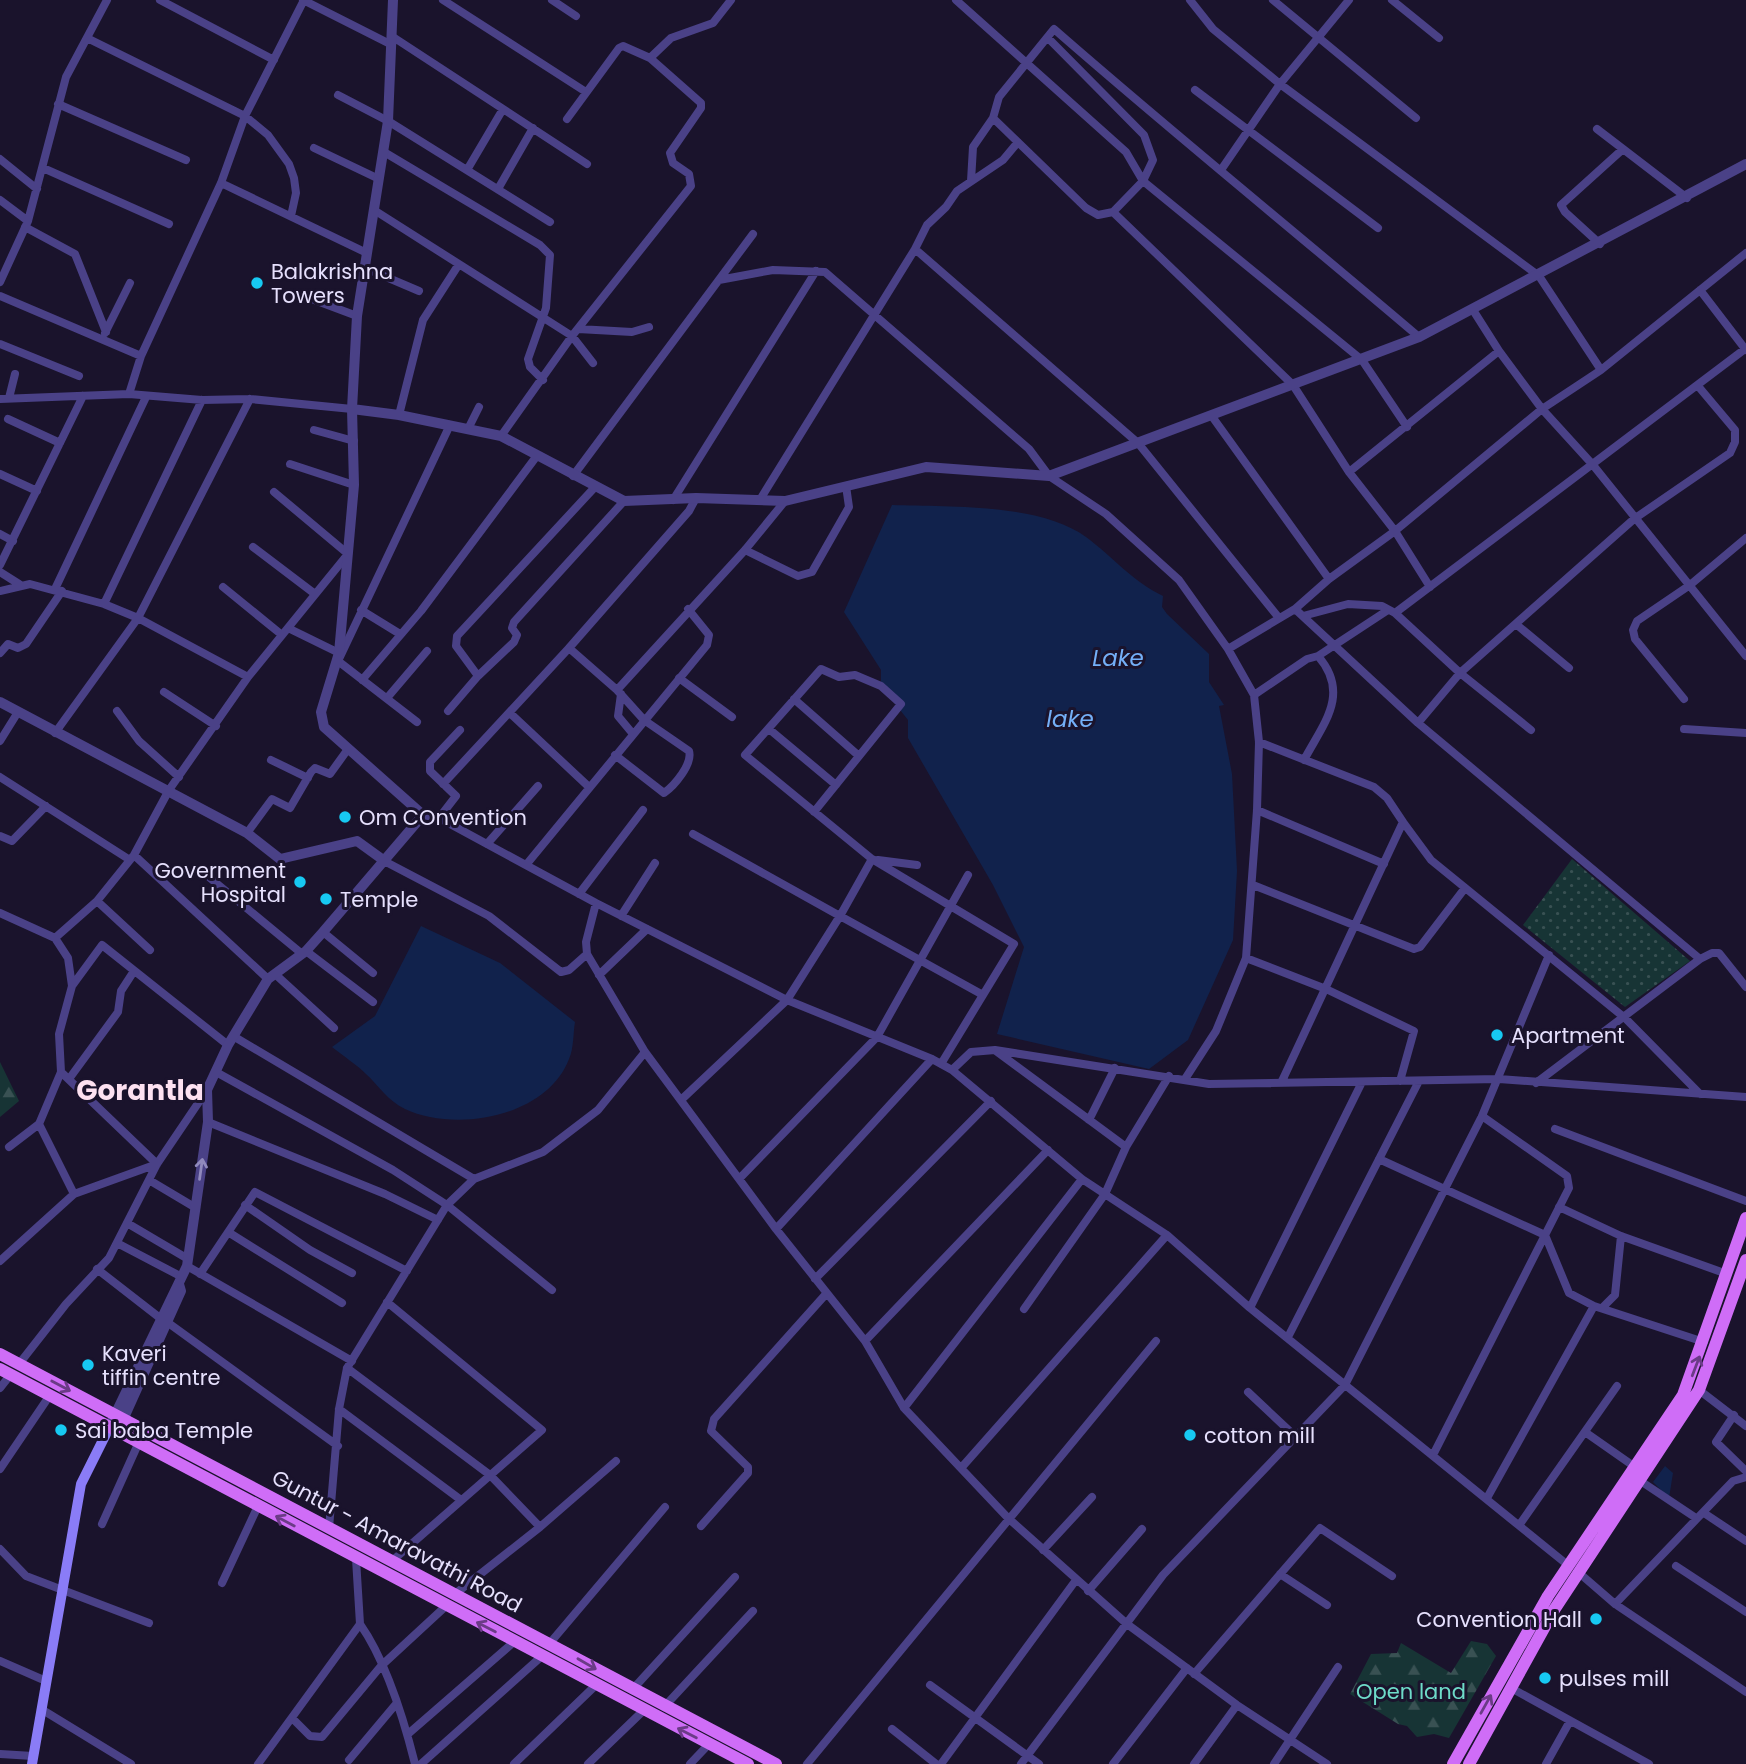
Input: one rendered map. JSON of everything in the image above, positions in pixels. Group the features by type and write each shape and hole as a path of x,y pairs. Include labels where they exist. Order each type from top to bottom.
{"main road":[{"path":"1469,1764 1574,1569 1634,1467 1683,1395 1727,1274 1742,1245 1746,1217"},
{"path":"1453,1764 1548,1596 1574,1569 1639,1480 1699,1390 1743,1279 1746,1260"},
{"name":"Guntur - Amaravathi Road","path":"0,1354 10,1369 50,1395 116,1423 139,1442 748,1764"},
{"name":"Guntur - Amaravathi Road","path":"10,1369 329,1528 776,1764"},
{"path":"33,1760 81,1484 116,1423"}],"street":[{"path":"0,282 27,224 58,104 71,66 107,0"},
{"path":"160,0 274,60"},
{"path":"129,394 141,356 221,183 245,116 304,0 393,41 587,163"},
{"path":"443,0 586,92"},
{"path":"552,0 576,16"},
{"path":"650,58 671,38 713,23 731,0"},
{"path":"956,0 1126,152 1143,181 1362,360 1407,427"},
{"path":"1190,0 1213,29 1280,84 1539,276 1601,370"},
{"path":"1273,0 1416,118"},
{"path":"1222,170 1280,84 1349,0"},
{"path":"1392,0 1439,38"},
{"path":"339,657 354,485 352,410 357,316 388,121 393,41 392,1"},
{"path":"971,181 973,147 993,118 999,97 1054,29 1166,127 1222,170 1419,337"},
{"path":"87,38 245,116 268,135 289,163 296,193 291,216"},
{"path":"993,118 1086,208 1098,215 1113,212 1143,181 1153,160 1144,135 1048,38"},
{"path":"501,436 575,332 691,186 689,174 673,163 670,153 701,108 701,103 650,58 627,47 619,48 567,119"},
{"path":"1195,90 1378,228"},
{"path":"338,95 388,121 550,222"},
{"path":"58,104 186,160"},
{"path":"467,170 503,109"},
{"path":"498,190 533,128"},
{"path":"1597,129 1687,198"},
{"path":"761,498 915,249 930,220 946,207 960,188 1003,160 1018,142"},
{"path":"314,148 379,179"},
{"path":"1600,244 1565,212 1561,205 1623,149"},
{"path":"384,152 545,250 551,260 543,317 528,364 543,380"},
{"path":"0,159 37,188"},
{"path":"15,374 5,399 129,394 202,400 250,399 399,415 450,425 501,436 536,457 624,501 761,498 785,501 926,467 1049,476 1419,337 1687,198 1746,164"},
{"path":"43,168 169,224"},
{"path":"221,183 367,253"},
{"path":"0,200 27,224 75,254 104,335"},
{"path":"374,211 543,317 575,332 632,332 649,327"},
{"path":"1113,212 1293,385 1349,472 1395,531 1430,587"},
{"path":"573,476 753,233"},
{"path":"915,249 1138,443 1279,618"},
{"path":"1228,649 1295,609 1329,579 1395,531 1542,409 1601,370 1746,253"},
{"path":"399,415 423,320 459,264"},
{"path":"365,268 419,290"},
{"path":"719,280 773,270 825,272 1029,449 1049,476 1106,514 1179,580 1228,649 1254,695 1259,742 1258,810 1246,958 1216,1031 1185,1079"},
{"path":"673,499 816,271"},
{"path":"104,335 130,283"},
{"path":"1254,695 1307,659 1318,656 1430,587 1745,349 1700,290"},
{"path":"301,295 357,316"},
{"path":"0,296 104,335 141,356"},
{"path":"1473,310 1499,351 1542,409 1593,466 1746,656"},
{"path":"575,332 593,363"},
{"path":"0,344 79,376"},
{"path":"1349,472 1499,351"},
{"path":"1418,723 1460,673 1634,519 1730,453 1735,442 1735,430 1698,386"},
{"path":"0,565 83,396"},
{"path":"0,653 8,644 18,648 26,644 59,590 146,397"},
{"path":"55,733 138,618 250,399"},
{"path":"104,604 202,400"},
{"path":"468,429 478,407"},
{"path":"1212,415 1329,579"},
{"path":"8,419 60,443"},
{"path":"450,425 339,657 321,712 324,727 423,815 439,818 596,903 787,1000 932,1059 952,1070 1083,1179 1167,1235 1250,1308 1520,1524 1615,1604 1746,1692"},
{"path":"314,430 354,441"},
{"path":"362,680 536,457"},
{"path":"290,464 354,485"},
{"path":"0,474 37,491"},
{"path":"745,550 798,576 811,572 849,508 846,486"},
{"path":"478,676 456,646 457,636 595,487"},
{"path":"274,492 348,554"},
{"path":"443,784 511,714 690,511 696,498"},
{"path":"447,711 517,638 512,628 514,622 624,501"},
{"path":"633,734 618,716 619,692 688,609 745,550 785,501"},
{"path":"0,534 13,541"},
{"path":"1684,699 1635,639 1633,630 1636,621 1690,585 1746,538"},
{"path":"253,547 315,594"},
{"path":"55,938 97,901 132,858 169,790 248,677 348,554"},
{"path":"0,572 19,584 59,590 138,618 248,677"},
{"path":"0,591 19,584"},
{"path":"223,587 285,632 339,657 362,680 417,722"},
{"path":"1303,616 1348,604 1365,603 1392,612 1460,673 1531,730"},
{"path":"526,865 710,639 688,609"},
{"path":"1295,609 1418,723 1700,959"},
{"path":"361,610 400,634"},
{"path":"1517,625 1569,668"},
{"path":"1738,647 1746,641"},
{"path":"569,648 619,692 644,720 689,751 689,764 667,792 659,792 615,755"},
{"path":"387,698 426,651"},
{"path":"1304,760 1334,698 1334,681 1318,656"},
{"path":"814,812 901,704 881,687 868,681 855,676 839,677 821,669 746,755 814,812 872,859 953,905 1014,944 941,1064"},
{"path":"679,678 732,717"},
{"path":"163,692 216,726"},
{"path":"794,699 859,756"},
{"path":"0,702 247,833 280,859 357,841 386,862 489,916 561,972 569,970 587,954"},
{"path":"117,711 139,741 179,777"},
{"path":"0,741 18,712"},
{"path":"511,714 590,787"},
{"path":"769,729 836,785"},
{"path":"1685,729 1746,733"},
{"path":"439,818 456,796 430,771 430,762 460,730"},
{"path":"1259,742 1374,787 1387,798 1426,855 1625,1018 1700,1094"},
{"path":"247,833 272,799 290,808 315,768 330,775 348,749"},
{"path":"271,760 308,778"},
{"path":"0,777 132,858 334,1028"},
{"path":"487,844 538,786"},
{"path":"2,841 15,840 46,806"},
{"path":"579,894 643,810"},
{"path":"1258,810 1384,864"},
{"path":"0,1388 10,1369 109,1258 157,1164 207,1090 231,1041 272,976 323,933 386,862 423,815"},
{"path":"1282,1081 1403,822"},
{"path":"693,834 984,995"},
{"path":"872,859 917,865"},
{"path":"681,1100 787,1000 872,859"},
{"path":"621,916 656,863"},
{"path":"739,1180 877,1037 968,875"},
{"path":"211,878 303,952 373,1002"},
{"path":"1253,885 1414,949 1420,947 1465,888"},
{"path":"97,901 150,950"},
{"path":"596,903 586,942 587,954 645,1052 776,1230 865,1341 904,1408 1008,1518 1126,1624 1237,1705 1327,1764"},
{"path":"0,914 55,938 68,958 72,986"},
{"path":"599,975 647,929"},
{"path":"323,933 373,973"},
{"path":"9,1147 39,1124 61,1072 59,1034 72,986 102,945 231,1041 474,1179"},
{"path":"1536,1083 1700,959 1712,953 1719,953 1746,987"},
{"path":"1021,1764 1163,1574 1297,1438 1345,1385 1482,1116 1549,955"},
{"path":"1246,958 1326,989 1415,1031 1400,1081"},
{"path":"69,1079 118,1012 121,991 134,971"},
{"path":"952,1070 971,1052 995,1050 1209,1084 1499,1079 1746,1097"},
{"path":"995,1050 1126,1147"},
{"path":"329,1528 340,1409 349,1365 447,1205 474,1179 544,1152 598,1110 645,1052"},
{"path":"776,1230 932,1059"},
{"path":"1089,1120 1115,1068"},
{"path":"61,1072 157,1164"},
{"path":"216,1072 384,1164 447,1205 552,1290"},
{"path":"1024,1309 1105,1194 1126,1147 1170,1076"},
{"path":"1288,1337 1419,1081"},
{"path":"1250,1308 1362,1082"},
{"path":"116,1423 164,1320 174,1287 181,1280 187,1262 208,1122 207,1090"},
{"path":"815,1279 991,1101"},
{"path":"1433,1455 1569,1188 1567,1176 1482,1116"},
{"path":"208,1122 385,1194 438,1220"},
{"path":"39,1124 74,1194"},
{"path":"1555,1129 1746,1201"},
{"path":"865,1341 1048,1150"},
{"path":"1379,1159 1545,1235 1569,1293 1598,1307 1704,1342"},
{"path":"0,1261 74,1194 157,1164"},
{"path":"904,1408 1083,1179"},
{"path":"149,1180 196,1208"},
{"path":"200,1274 253,1193 258,1193 407,1270"},
{"path":"245,1205 310,1250 352,1273"},
{"path":"1559,1207 1621,1236 1727,1274"},
{"path":"127,1223 187,1262 200,1274 349,1365 490,1475 540,1527"},
{"path":"228,1232 342,1303"},
{"path":"962,1467 1167,1235"},
{"path":"1486,1497 1598,1307 1615,1295 1621,1236"},
{"path":"117,1243 181,1280"},
{"path":"97,1269 338,1446"},
{"path":"701,1526 748,1473 748,1467 711,1431 713,1419 827,1294"},
{"path":"387,1302 542,1430 392,1561"},
{"path":"807,1764 1008,1518 1097,1417 1157,1341"},
{"path":"1520,1524 1617,1386"},
{"path":"1699,1390 1746,1426"},
{"path":"1248,1392 1297,1438"},
{"path":"0,1469 50,1395"},
{"path":"340,1409 461,1500"},
{"path":"1734,1415 1716,1442 1746,1471"},
{"path":"1585,1432 1634,1467"},
{"path":"102,1524 139,1442"},
{"path":"455,1594 540,1527 616,1461"},
{"path":"1615,1604 1733,1481 1746,1477"},
{"path":"1639,1480 1746,1541"},
{"path":"1043,1550 1092,1497"},
{"path":"222,1583 258,1506"},
{"path":"550,1643 665,1507"},
{"path":"1113,1764 1191,1671 1320,1528 1392,1576"},
{"path":"1088,1591 1142,1529"},
{"path":"0,1549 26,1576 149,1623"},
{"path":"356,1559 360,1624 370,1638 408,1734 415,1764"},
{"path":"1676,1566 1746,1612"},
{"path":"1280,1574 1327,1605"},
{"path":"632,1690 735,1577"},
{"path":"941,1764 1076,1580"},
{"path":"292,1718 310,1736 322,1737 381,1666 446,1606"},
{"path":"664,1707 753,1611"},
{"path":"258,1764 360,1624"},
{"path":"408,1734 515,1642"},
{"path":"421,1764 542,1656"},
{"path":"0,1661 46,1681"},
{"path":"1275,1764 1338,1667"},
{"path":"514,1764 596,1685"},
{"path":"930,1685 1039,1764"},
{"path":"1511,1688 1649,1764"},
{"path":"349,1760 396,1704"},
{"path":"1194,1764 1237,1705"},
{"path":"41,1709 131,1764"},
{"path":"588,1764 644,1710"},
{"path":"1546,1764 1570,1721"},
{"path":"892,1729 936,1764"},
{"path":"690,1764 709,1744"},
{"path":"0,1754 33,1760"}],"green space":[{"path":"1572,859 1690,961 1625,1007 1523,925"},
{"path":"0,1062 19,1101 0,1117"},
{"name":"Open land","path":"1471,1641 1487,1644 1496,1656 1449,1738 1434,1734 1417,1737 1407,1726 1398,1724 1350,1694 1371,1654 1397,1653 1401,1643 1451,1673"}],"water":[{"name":"lake","path":"892,505 1019,512 1067,526 1086,537 1132,576 1163,596 1162,607 1167,614 1209,654 1209,682 1224,705 1219,706 1232,774 1237,871 1233,940 1188,1040 1149,1069 997,1034 1024,947 993,885 908,738 908,720 881,686 881,670 844,612"},
{"path":"421,926 500,963 575,1022 569,1059 558,1079 541,1095 521,1107 498,1115 474,1119 426,1116 393,1102 362,1070 332,1047 375,1016"},
{"path":"1665,1466 1673,1473 1669,1498 1653,1482"}],"place":[{"name":"Balakrishna Towers","path":"257,283"},
{"name":"Om COnvention","path":"345,817"},
{"name":"Government Hospital","path":"300,882"},
{"name":"Temple","path":"326,899"},
{"name":"Apartment","path":"1497,1035"},
{"name":"Kaveri tiffin centre","path":"88,1365"},
{"name":"Sai baba Temple","path":"61,1430"},
{"name":"cotton mill","path":"1190,1435"},
{"name":"Convention Hall","path":"1596,1619"},
{"name":"pulses mill","path":"1545,1678"}],"district":[{"name":"Gorantla","path":"140,1090"}],"water label":[{"name":"Lake","path":"1118,658"}]}
